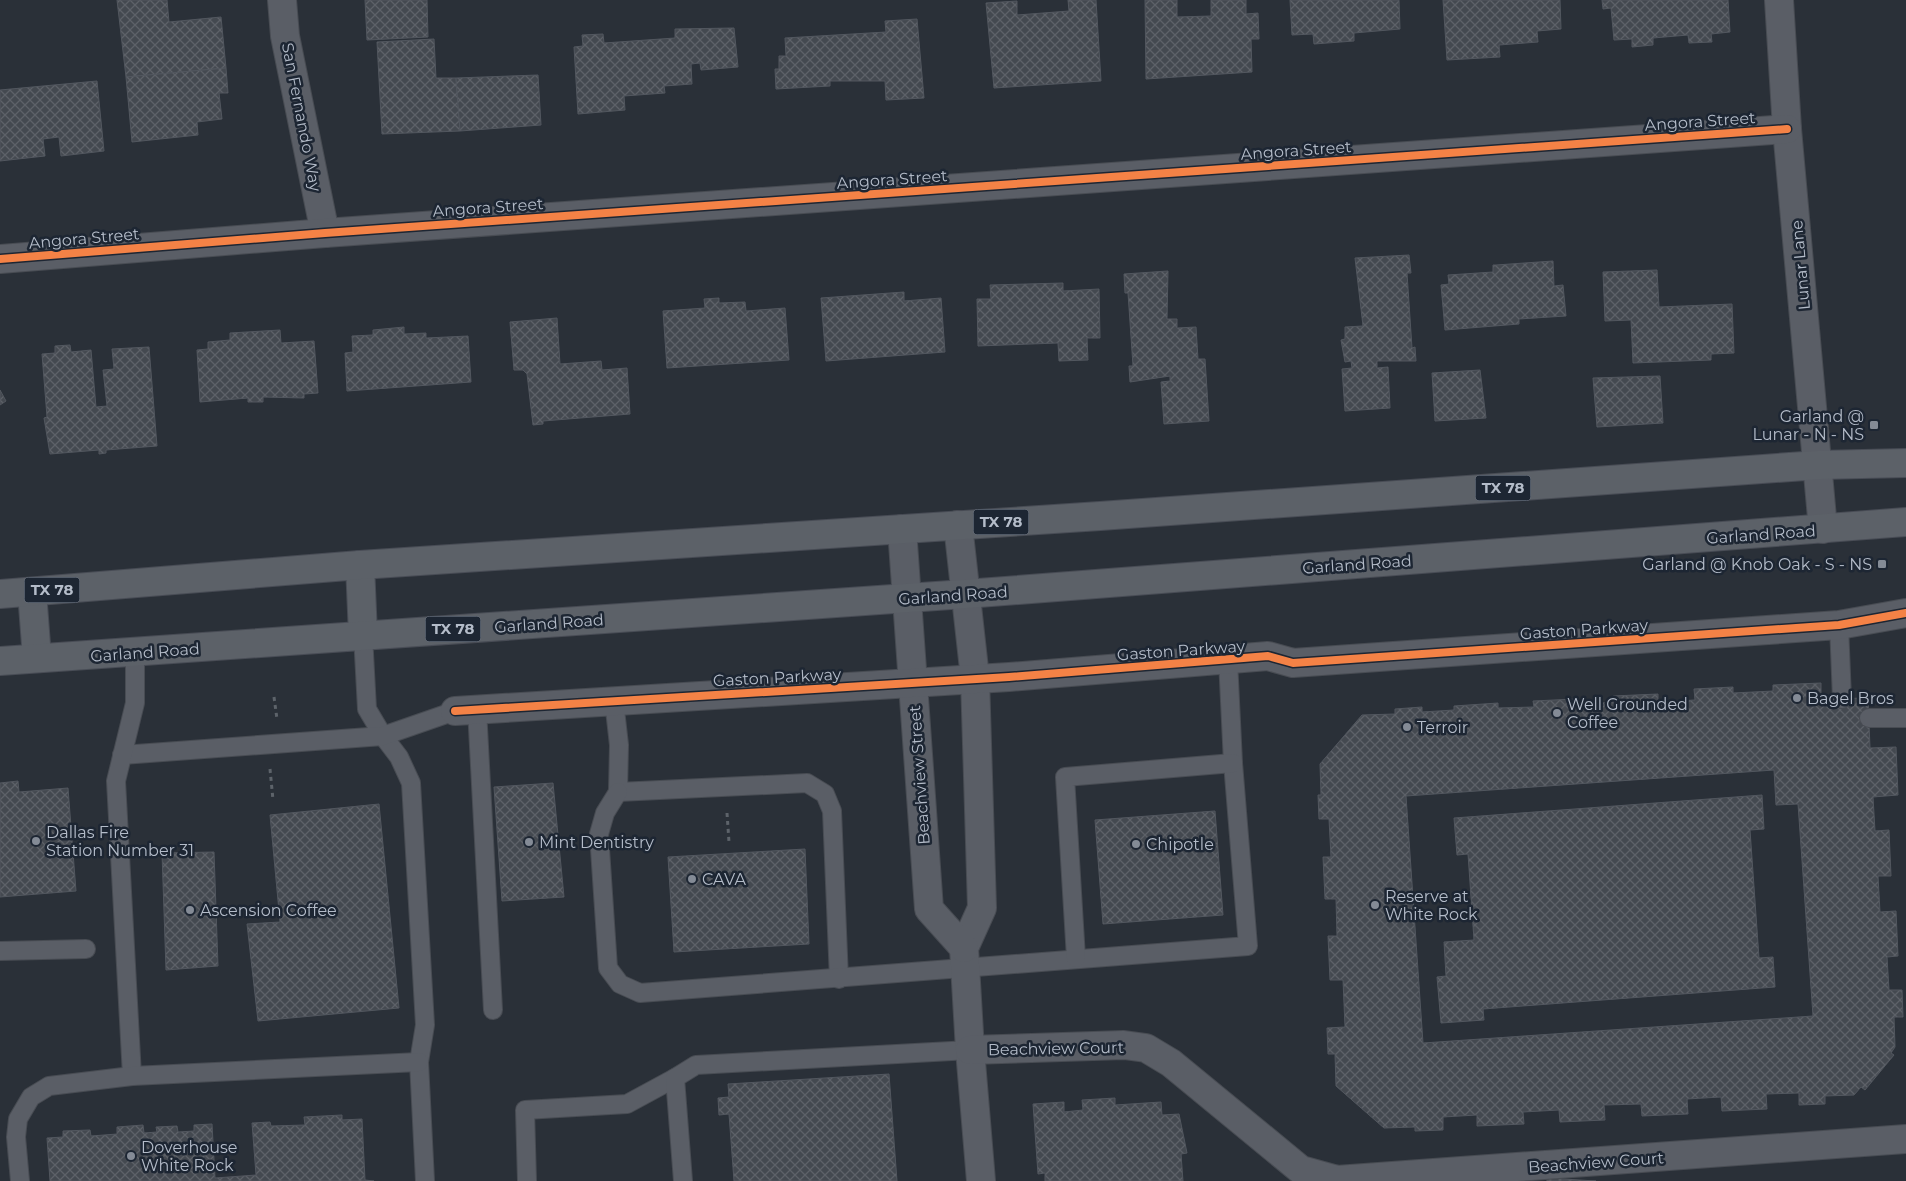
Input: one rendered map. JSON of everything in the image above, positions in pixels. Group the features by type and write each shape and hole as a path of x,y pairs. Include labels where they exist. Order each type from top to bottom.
{"main road":[{"name":"TX 78","path":"0,594 360,565 1818,465 1906,462"},
{"name":"Garland Road","path":"0,661 965,594 1906,522"},
{"path":"360,565 363,635"},
{"path":"32,592 37,658"}],"street":[{"name":"San Fernando Way","path":"282,0 285,36 325,232"},
{"name":"Lunar Lane","path":"1779,0 1787,129 1823,529"},
{"name":"Angora Street","path":"0,259 325,232 1787,129"},
{"path":"958,525 975,678 982,908 965,957 970,1050 981,1181"},
{"name":"Beachview Street","path":"902,529 929,909 965,957"},
{"name":"Gaston Parkway","path":"466,710 975,678 1268,656 1292,663 1839,625 1906,613"},
{"name":"Beachview Court","path":"970,1050 1124,1045 1146,1048 1171,1063 1301,1170 1337,1180 1906,1139"}],"lane":[{"path":"1839,625 1842,699"},
{"path":"363,635 368,709 382,736 399,757 410,783 425,1025 419,1062 425,1181"},
{"path":"132,1076 116,781 135,703 135,653"},
{"path":"614,701 619,745 618,792 605,813 599,834 608,968 620,984 640,992 839,979 965,957 1076,958 1248,946 1233,763 1228,660"},
{"path":"122,755 382,736 466,710 493,1010"},
{"path":"1869,718 1906,718"},
{"path":"1076,958 1065,777 1233,763"},
{"path":"618,792 807,783 825,794 832,811 839,979"},
{"path":"0,951 86,949"},
{"path":"527,1181 525,1110 627,1104 696,1065 970,1050"},
{"path":"20,1181 16,1138 18,1119 31,1097 49,1086 132,1076 419,1062"},
{"path":"675,1078 684,1181"}],"building":[{"path":"117,0 167,0 169,22 221,17 226,68 126,77"},
{"path":"365,0 427,0 428,37 367,40"},
{"path":"1068,0 1096,0 1101,81 994,88 986,3 1017,1 1017,15 1069,11"},
{"path":"1145,0 1177,0 1177,17 1211,16 1211,0 1246,0 1246,14 1258,13 1259,39 1251,39 1252,72 1146,79"},
{"path":"1290,0 1399,0 1400,29 1354,33 1354,41 1314,44 1313,34 1292,35"},
{"path":"1443,0 1560,0 1561,29 1537,31 1538,42 1499,45 1500,57 1447,60"},
{"path":"1602,0 1728,0 1730,32 1711,34 1712,42 1689,43 1688,35 1653,38 1653,45 1632,47 1632,39 1614,40 1611,8 1603,9"},
{"path":"917,19 924,98 886,100 885,81 830,81 830,86 776,89 775,69 779,69 779,56 786,56 785,38 886,32 885,21"},
{"path":"734,28 738,67 701,70 700,63 691,64 692,84 664,86 665,93 624,96 625,110 578,114 574,47 583,46 582,35 603,34 604,43 675,38 675,29"},
{"path":"434,39 436,78 456,78 460,131 382,134 377,42"},
{"path":"226,68 228,93 219,93 222,119 197,122 198,135 132,142 126,77"},
{"path":"538,75 541,125 460,131 456,78"},
{"path":"97,81 104,151 61,156 59,137 43,139 45,156 0,161 0,90"},
{"path":"1409,255 1411,273 1407,273 1412,348 1415,347 1416,361 1377,361 1377,368 1388,367 1390,408 1345,411 1342,369 1352,368 1351,361 1345,362 1341,340 1345,339 1345,327 1363,326 1355,258"},
{"path":"1553,261 1554,286 1563,285 1566,316 1519,319 1519,324 1445,330 1441,285 1449,284 1448,275 1493,272 1493,265"},
{"path":"1657,270 1659,307 1732,304 1734,353 1711,354 1711,360 1633,363 1631,320 1605,321 1603,272"},
{"path":"1168,271 1167,319 1177,319 1177,328 1196,327 1198,359 1205,359 1209,421 1164,424 1161,382 1170,381 1170,376 1130,382 1129,366 1133,366 1128,293 1125,293 1124,274"},
{"path":"1063,283 1063,291 1099,289 1100,338 1087,338 1088,360 1059,361 1058,343 978,346 977,299 991,299 990,285"},
{"path":"904,292 904,301 941,298 945,352 826,361 821,298"},
{"path":"719,298 719,303 745,302 746,311 785,308 789,360 667,368 663,311 705,308 704,299"},
{"path":"557,318 560,364 601,361 602,370 627,368 630,414 543,421 543,424 533,425 527,374 523,370 514,370 510,322"},
{"path":"404,327 404,334 426,333 426,338 468,336 471,382 347,391 345,353 353,352 352,336 373,335 373,330"},
{"path":"280,330 281,343 314,341 318,393 304,394 304,398 263,397 263,402 248,402 248,398 200,402 197,350 208,349 208,342 230,340 230,333"},
{"path":"70,345 71,352 91,350 96,407 107,406 103,370 114,369 112,349 149,347 157,446 106,450 106,453 99,454 99,450 50,454 44,418 47,417 42,354 55,353 55,346"},
{"path":"1480,370 1486,418 1435,421 1432,373"},
{"path":"1660,376 1663,423 1597,427 1593,378"},
{"path":"0,390 6,401 0,405"},
{"name":"Reserve at White Rock","path":"1821,683 1821,699 1868,698 1870,748 1896,747 1898,795 1873,797 1875,831 1889,830 1891,876 1878,876 1880,912 1896,911 1898,956 1887,957 1889,990 1902,990 1903,1017 1894,1017 1895,1047 1891,1053 1894,1055 1865,1090 1861,1087 1854,1095 1825,1096 1825,1104 1799,1105 1799,1093 1766,1094 1767,1109 1722,1111 1721,1097 1687,1099 1688,1114 1642,1116 1641,1104 1604,1105 1605,1120 1560,1122 1559,1110 1523,1112 1524,1124 1477,1126 1477,1115 1443,1117 1443,1130 1415,1131 1415,1127 1384,1128 1336,1086 1335,1054 1328,1054 1327,1028 1345,1027 1343,980 1330,980 1328,936 1337,936 1336,899 1325,899 1323,857 1331,857 1329,819 1319,819 1318,795 1321,795 1320,764 1362,715 1395,714 1395,709 1422,707 1422,712 1454,710 1454,706 1498,703 1498,708 1534,707 1533,701 1575,699 1576,705 1613,702 1613,696 1658,694 1658,702 1695,700 1694,689 1733,687 1733,693 1773,691 1773,685","holes":["1774,770 1776,805 1798,804 1813,1016 1423,1043 1406,796"]},
{"name":"Dallas Fire Station Number 31","path":"18,781 19,792 68,788 76,891 0,897 0,783"},
{"name":"Mint Dentistry","path":"553,783 564,897 502,901 494,787"},
{"path":"1762,795 1764,829 1750,830 1759,958 1773,957 1775,987 1483,1009 1484,1020 1441,1023 1437,977 1446,976 1444,942 1474,940 1468,854 1457,855 1454,818"},
{"path":"379,804 399,1008 258,1021 247,924 280,922 270,815"},
{"path":"1215,811 1223,915 1103,924 1095,820"},
{"path":"805,849 809,944 674,952 668,857"},
{"name":"Ascension Coffee","path":"214,852 218,966 166,970 162,853"},
{"path":"889,1074 897,1181 734,1181 729,1114 719,1115 718,1098 729,1097 728,1084"},
{"path":"1115,1098 1115,1105 1161,1102 1162,1115 1179,1114 1187,1153 1181,1154 1183,1181 1045,1181 1045,1173 1038,1174 1033,1104 1064,1102 1064,1112 1083,1110 1082,1100"},
{"name":"Doverhouse White Rock","path":"342,1115 342,1120 362,1119 365,1180 374,1181 50,1181 47,1138 63,1137 63,1131 90,1130 91,1136 117,1134 117,1127 143,1125 144,1133 157,1132 156,1127 177,1126 178,1132 194,1131 194,1125 212,1124 215,1178 256,1175 252,1123 270,1122 271,1126 305,1125 304,1117"},
{"path":"1547,1178 1596,1181 1547,1181"}],"cycle path":[{"path":"0,259 325,233 1787,129"},
{"path":"455,711 1009,677 1268,656 1293,663 1839,625 1906,613"}],"place":[{"name":"Garland @ Lunar - N - NS","path":"1874,425"},
{"name":"Garland @ Knob Oak - S - NS","path":"1882,564"},
{"name":"Bagel Bros","path":"1797,698"},
{"name":"Well Grounded Coffee","path":"1557,713"},
{"name":"Terroir","path":"1407,727"},
{"name":"Dallas Fire Station Number 31","path":"36,841"},
{"name":"Mint Dentistry","path":"529,842"},
{"name":"Chipotle","path":"1136,844"},
{"name":"CAVA","path":"692,879"},
{"name":"Reserve at White Rock","path":"1375,905"},
{"name":"Ascension Coffee","path":"190,910"},
{"name":"Doverhouse White Rock","path":"131,1156"}]}
